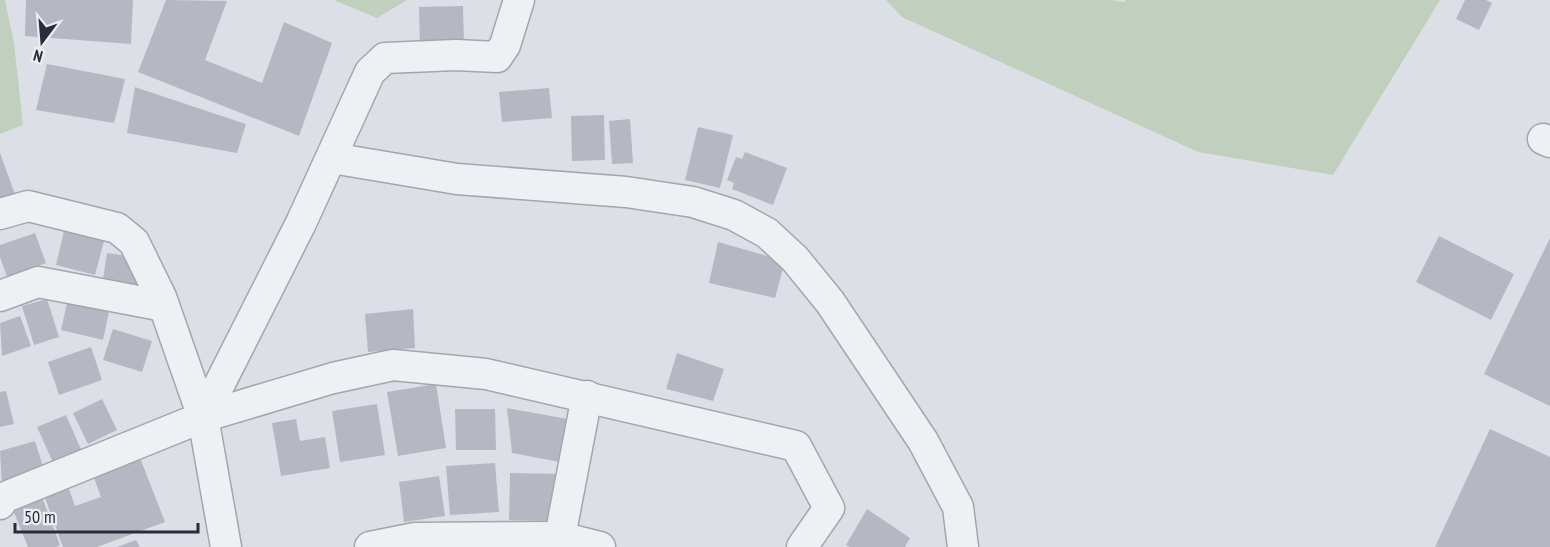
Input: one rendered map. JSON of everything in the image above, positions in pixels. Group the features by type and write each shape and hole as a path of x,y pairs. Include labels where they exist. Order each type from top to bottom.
{"street":[{"path":"203,417 332,158 370,72 385,58 456,55 497,57 505,45 519,0"},
{"path":"332,158 457,179 626,192 693,202 734,215 767,233 795,259 830,302 923,441 958,507 963,547"},
{"path":"0,214 28,206 117,228 134,242 164,306 203,417 226,547"},
{"path":"0,296 38,282 164,306"},
{"path":"0,504 3,498 203,417 333,378 393,365 486,374 796,446 829,508 802,547"},
{"path":"559,542 587,396"},
{"path":"370,547 416,538 559,542 600,547"}],"green space":[{"path":"0,0 5,0 14,43 23,125 0,134"},
{"path":"334,0 407,0 377,18"},
{"path":"886,0 1111,0 1125,2 1125,0 1440,0 1333,175 1198,152 902,17"}],"building":[{"path":"26,0 133,0 131,44 25,36"},
{"path":"166,0 227,1 205,60 262,83 284,22 332,43 299,136 138,72"},
{"path":"1465,0 1486,0 1492,3 1479,30 1456,19"},
{"path":"463,6 464,47 420,47 419,7"},
{"path":"47,64 125,79 114,123 36,110"},
{"path":"135,87 246,124 237,153 127,133"},
{"path":"549,88 552,118 502,122 499,92"},
{"path":"604,115 605,160 572,161 571,116"},
{"path":"630,119 633,163 612,164 609,121"},
{"path":"698,127 733,135 720,188 685,180"},
{"path":"745,152 787,168 773,205 732,189 734,183 727,180 736,157 742,159"},
{"path":"0,153 16,197 0,203"},
{"path":"64,231 104,241 95,275 56,265"},
{"path":"35,233 46,263 7,277 0,257 0,245"},
{"path":"1439,236 1514,274 1491,320 1416,282"},
{"path":"1550,238 1550,406 1484,374"},
{"path":"718,242 785,261 775,298 709,283"},
{"path":"107,253 141,258 136,285 103,279"},
{"path":"47,299 59,337 34,345 22,306"},
{"path":"67,303 109,312 103,340 61,330"},
{"path":"413,309 415,348 368,352 365,314"},
{"path":"20,316 31,346 2,356 0,323"},
{"path":"113,329 152,341 142,372 103,360"},
{"path":"91,347 102,380 59,395 48,362"},
{"path":"677,353 724,369 713,401 666,389"},
{"path":"436,384 446,448 398,456 387,392"},
{"path":"6,391 14,424 0,427 0,392"},
{"path":"102,399 117,430 88,444 73,413"},
{"path":"377,404 385,455 340,462 332,411"},
{"path":"507,408 573,420 565,463 512,453"},
{"path":"455,409 495,409 496,450 456,450"},
{"path":"66,415 83,454 55,467 37,427"},
{"path":"296,419 300,441 325,437 330,468 281,476 272,423"},
{"path":"1490,429 1550,457 1550,547 1435,547"},
{"path":"35,441 45,473 2,486 0,451"},
{"path":"137,450 165,522 97,547 63,547 45,498 69,489 75,506 101,497 90,467"},
{"path":"495,463 499,512 450,515 446,466"},
{"path":"510,473 560,474 558,521 509,520"},
{"path":"439,476 445,516 404,522 399,482"},
{"path":"42,497 60,545 28,547 13,510"},
{"path":"867,509 910,538 905,547 850,547 846,545"},
{"path":"136,540 140,547 117,547"}]}
